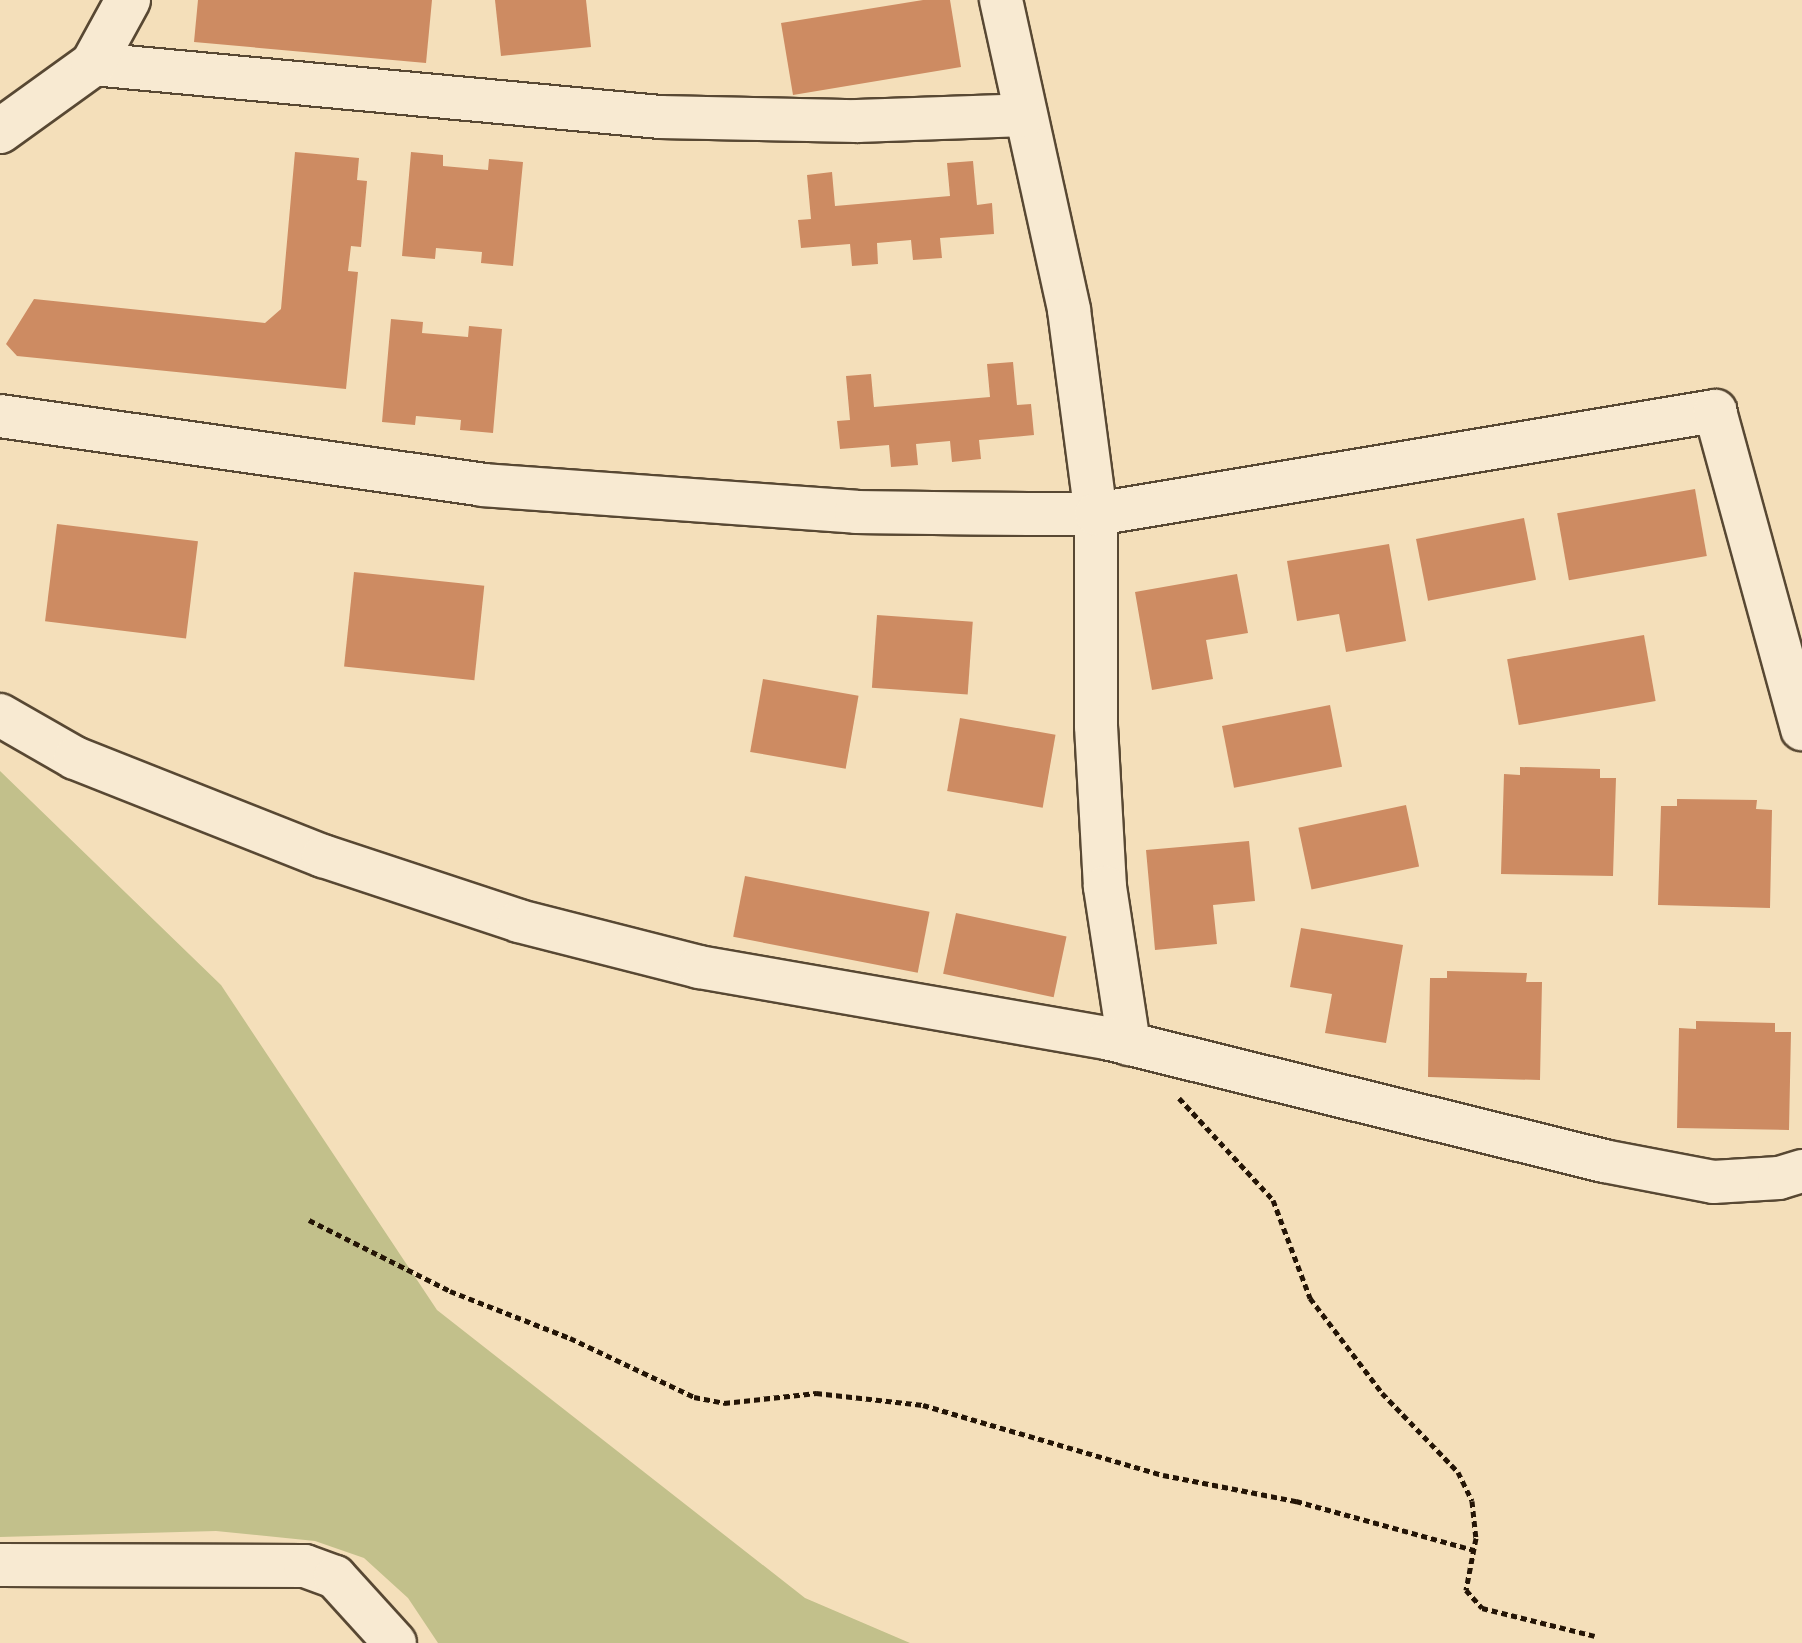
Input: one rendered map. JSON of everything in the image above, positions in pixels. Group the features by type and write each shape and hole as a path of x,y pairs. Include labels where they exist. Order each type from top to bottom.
{"street":[{"path":"0,131 93,64 128,0"},
{"path":"1001,0 1069,310 1096,514 1096,726 1105,887 1129,1044"},
{"path":"93,64 660,117 857,121 1025,115"},
{"path":"0,416 482,485 856,512 1096,514 1715,411 1802,729"},
{"path":"0,715 75,758 279,839 519,921 699,967 1129,1044 1604,1161 1713,1182 1779,1178 1802,1171"},
{"path":"0,1565 305,1566 335,1577 395,1643"}],"path":[{"path":"1176,1095 1273,1200 1310,1298 1382,1393 1458,1472 1472,1501 1474,1550 1466,1590 1482,1608 1595,1636"},
{"path":"309,1220 450,1291 570,1338 694,1397 724,1403 816,1393 923,1405 1163,1475 1296,1501 1474,1550"}],"shaded area":[{"path":"0,771 221,985 437,1310 805,1598 910,1643 438,1643 408,1598 364,1558 315,1541 216,1531 0,1537"}],"building":[{"path":"198,0 432,0 426,63 194,42"},
{"path":"495,0 586,0 591,47 501,56"},
{"path":"923,0 950,0 961,67 793,95 781,23"},
{"path":"295,152 359,158 357,180 367,181 361,247 351,246 348,271 358,272 346,389 17,356 6,344 34,299 265,323 281,309"},
{"path":"411,152 443,155 443,166 488,170 489,159 523,162 513,266 481,263 482,252 436,248 435,259 402,256"},
{"path":"973,161 977,205 992,203 994,234 940,238 942,258 913,260 911,240 877,243 878,264 852,266 850,244 801,248 798,220 811,219 807,175 832,172 835,206 950,196 947,163"},
{"path":"391,319 423,322 422,333 468,337 469,326 502,329 493,433 460,430 461,420 416,416 415,425 382,422"},
{"path":"1013,362 1017,405 1031,404 1034,435 979,440 981,459 952,462 950,441 916,444 918,465 891,467 889,445 840,449 837,421 850,420 846,376 871,374 874,407 990,397 987,364"},
{"path":"1695,489 1707,556 1569,580 1557,513"},
{"path":"1524,518 1536,580 1428,601 1416,539"},
{"path":"57,524 198,541 186,639 45,621"},
{"path":"1389,544 1406,641 1346,652 1339,614 1297,621 1287,561"},
{"path":"354,572 484,586 474,680 344,666"},
{"path":"1237,574 1248,633 1206,640 1213,679 1152,690 1135,592"},
{"path":"877,615 973,622 968,695 872,688"},
{"path":"1644,635 1656,701 1519,725 1507,659"},
{"path":"763,679 859,696 846,769 750,752"},
{"path":"1330,705 1342,767 1234,788 1222,726"},
{"path":"960,718 1056,735 1043,808 947,791"},
{"path":"1520,767 1600,769 1600,778 1616,778 1613,876 1501,874 1504,774 1520,775"},
{"path":"1677,799 1757,800 1756,809 1772,810 1770,908 1658,905 1661,806 1677,806"},
{"path":"1406,805 1419,867 1312,889 1298,828"},
{"path":"1249,841 1255,901 1213,905 1217,944 1155,950 1146,850"},
{"path":"745,876 930,912 918,973 733,937"},
{"path":"956,913 1067,936 1054,997 943,974"},
{"path":"1301,928 1403,945 1386,1043 1325,1033 1332,994 1290,987"},
{"path":"1447,971 1527,973 1526,982 1542,982 1540,1080 1428,1077 1430,978 1447,978"},
{"path":"1696,1021 1775,1023 1775,1032 1791,1032 1789,1130 1677,1128 1679,1028 1696,1029"}]}
